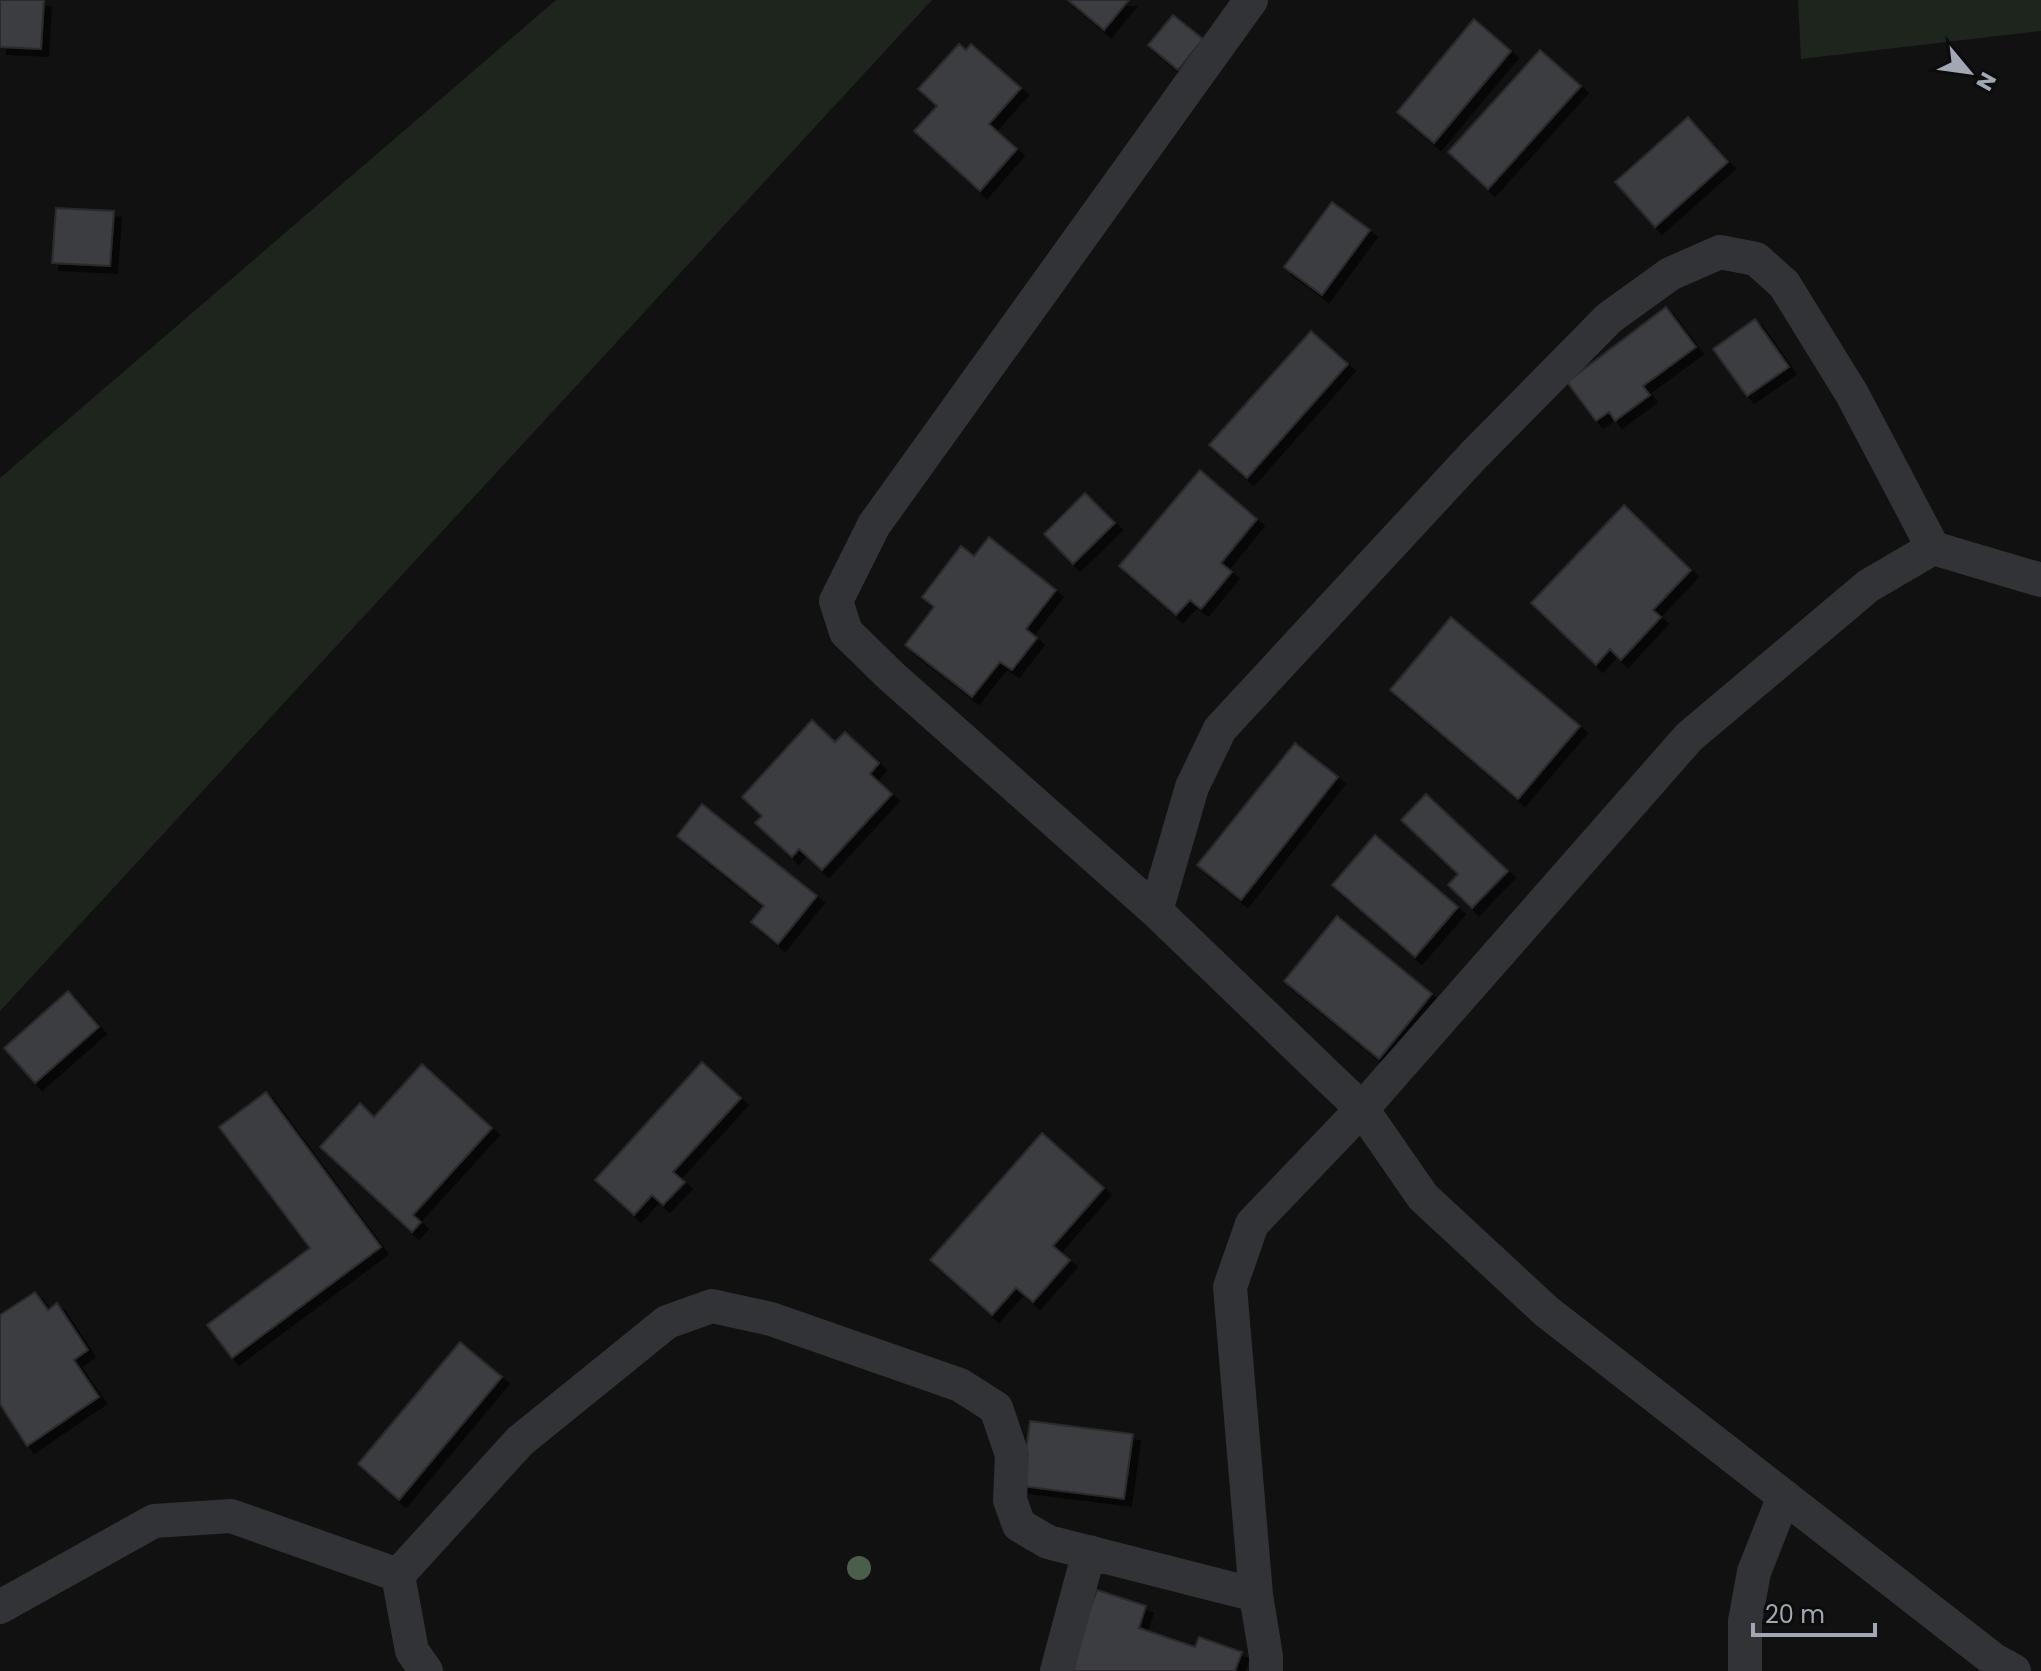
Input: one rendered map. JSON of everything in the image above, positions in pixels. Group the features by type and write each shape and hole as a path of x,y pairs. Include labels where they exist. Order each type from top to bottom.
{"street":[{"path":"1251,0 874,525 836,601 846,632 891,676 1156,911 1362,1109 1423,1197 1490,1262 1546,1311 1994,1660 2014,1671"},
{"path":"1156,911 1192,787 1220,729 1494,434 1609,318 1670,274 1720,252 1756,259 1784,284 1852,394 1933,548 2041,580"},
{"path":"1266,1671 1256,1595 1230,1287 1252,1224 1362,1109 1689,737 1868,586 1933,548"},
{"path":"398,1575 520,1441 667,1322 712,1306 771,1319 960,1385 996,1408 1012,1455 1010,1500 1019,1525 1048,1542 1256,1595"},
{"path":"1745,1671 1745,1621 1754,1572 1784,1496"},
{"path":"0,1607 154,1521 231,1516 398,1575"},
{"path":"1057,1671 1089,1552"},
{"path":"398,1575 412,1651 426,1671"}],"shaded area":[{"path":"556,0 932,0 0,1011 0,478"},
{"path":"1798,0 2041,0 2041,31 1801,59"}],"building":[{"path":"0,0 44,0 41,49 0,47"},
{"path":"1068,0 1129,0 1104,30"},
{"path":"1173,15 1203,39 1178,70 1148,45"},
{"path":"1474,19 1511,51 1434,143 1397,112"},
{"path":"959,44 966,50 971,44 1021,88 989,124 1017,149 980,191 914,131 937,106 918,89"},
{"path":"1540,50 1581,86 1488,189 1448,152"},
{"path":"1688,117 1728,162 1655,227 1615,182"},
{"path":"1332,202 1370,230 1322,295 1284,267"},
{"path":"56,208 114,211 110,266 52,263"},
{"path":"1666,307 1696,347 1643,386 1650,395 1615,421 1609,412 1596,421 1567,382"},
{"path":"1755,319 1789,367 1747,396 1713,349"},
{"path":"1311,331 1348,364 1247,478 1209,445"},
{"path":"1200,470 1257,519 1221,563 1232,572 1201,609 1190,600 1176,615 1119,566"},
{"path":"1085,493 1115,523 1073,564 1044,534"},
{"path":"1624,505 1691,570 1653,610 1661,617 1621,660 1610,649 1596,665 1531,603"},
{"path":"989,537 1056,590 1026,629 1037,638 1012,670 1000,662 972,697 905,645 934,607 922,597 961,546 974,556"},
{"path":"1451,617 1580,726 1518,799 1390,690"},
{"path":"812,720 835,742 845,732 879,763 870,774 892,794 822,870 799,849 792,857 755,823 762,816 742,797"},
{"path":"1295,743 1338,777 1241,900 1197,865"},
{"path":"1426,794 1508,871 1472,908 1448,885 1458,874 1401,820"},
{"path":"702,804 817,896 778,944 751,922 764,906 677,836"},
{"path":"1375,835 1458,907 1415,957 1332,885"},
{"path":"1337,916 1432,994 1379,1059 1284,981"},
{"path":"68,991 99,1027 35,1083 4,1048"},
{"path":"702,1062 741,1098 673,1172 685,1182 663,1205 652,1195 634,1215 595,1180"},
{"path":"422,1064 492,1128 413,1215 421,1222 412,1232 320,1147 360,1103 374,1117"},
{"path":"266,1092 381,1247 232,1358 207,1325 310,1248 219,1127"},
{"path":"1042,1133 1104,1188 1053,1246 1070,1260 1033,1302 1016,1288 992,1315 930,1260"},
{"path":"35,1292 48,1310 57,1303 88,1350 74,1360 99,1397 27,1446 0,1404 0,1315"},
{"path":"460,1342 502,1377 399,1500 358,1464"},
{"path":"1030,1421 1133,1434 1124,1499 1021,1486"},
{"path":"1097,1590 1146,1606 1139,1628 1195,1647 1199,1637 1242,1652 1235,1671 1068,1671"}]}
